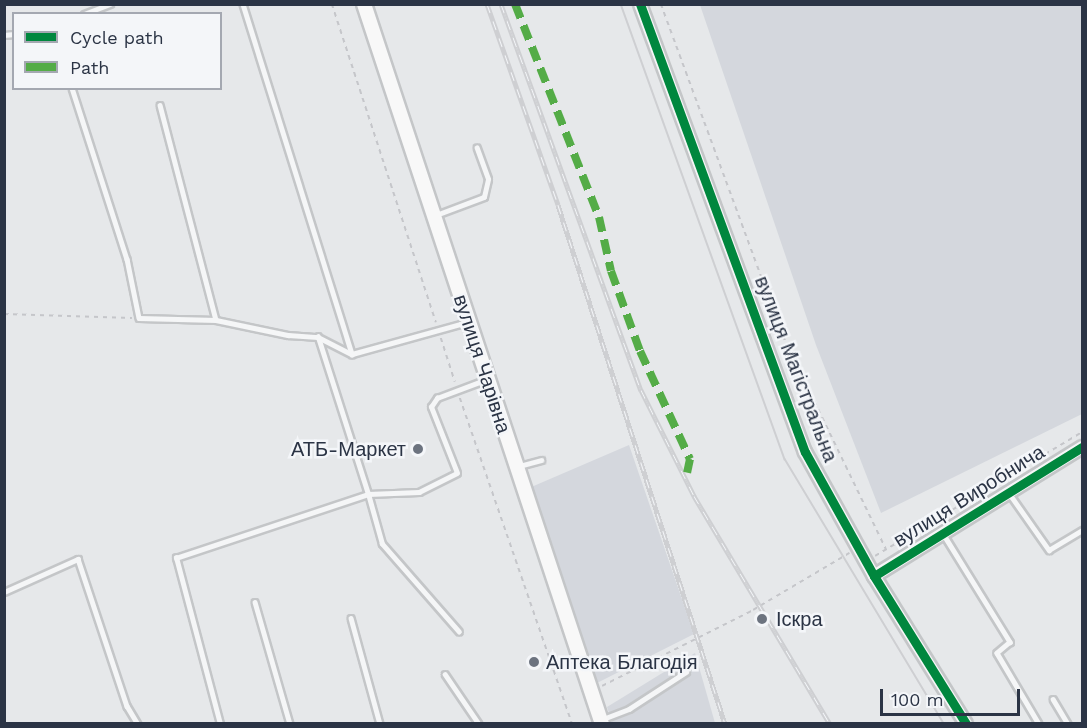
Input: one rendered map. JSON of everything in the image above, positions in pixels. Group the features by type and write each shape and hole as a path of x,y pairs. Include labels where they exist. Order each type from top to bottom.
{"main road":[{"name":"вулиця Чарівна","path":"364,4 601,722"}],"street":[{"name":"вулиця Магістральна","path":"640,4 805,452 874,576 966,723"},
{"name":"вулиця Виробнича","path":"874,576 1083,447"}],"lane":[{"path":"89,12 110,4"},
{"path":"243,4 352,354"},
{"path":"73,90 127,259 139,318 216,320 288,335 318,337 352,354 468,321"},
{"path":"160,105 216,320"},
{"path":"434,216 483,197 488,179 477,148"},
{"path":"318,337 382,544 459,632"},
{"path":"220,723 176,558 368,494 419,492 457,473 431,407 437,398 488,379"},
{"path":"516,467 541,460"},
{"path":"1009,493 1049,550 1083,530"},
{"path":"943,533 1010,642 997,653 1039,723"},
{"path":"4,592 78,559 126,706 138,723"},
{"path":"255,602 290,723"},
{"path":"351,618 380,723"},
{"path":"601,722 629,709 686,672"},
{"path":"445,674 479,723"},
{"path":"1053,699 1068,723"}],"path":[{"path":"332,4 458,390 572,723"},
{"path":"661,4 783,336 886,549"},
{"path":"4,315 139,318"},
{"path":"866,562 1083,432"},
{"path":"590,692 753,610 858,548"}],"shaded area":[{"path":"700,5 1082,5 1082,414 881,513 816,345"},
{"path":"629,445 694,634 593,685 529,488"},
{"path":"695,653 715,723 612,723 607,707"}],"tram line":[{"path":"621,4 785,459 944,724"}],"railway":[{"path":"487,4 558,205 725,724"},
{"path":"501,4 641,390 694,496 830,724"}],"marked path":[{"path":"515,4 599,217 611,271 640,351 690,459 687,473"}],"cycle path":[{"path":"640,4 805,452 874,576 966,724"},
{"path":"874,576 1082,447"}],"place":[{"name":"АТБ-Маркет","path":"418,449"},
{"name":"Іскра","path":"762,619"},
{"name":"Аптека Благодія","path":"534,662"}]}
